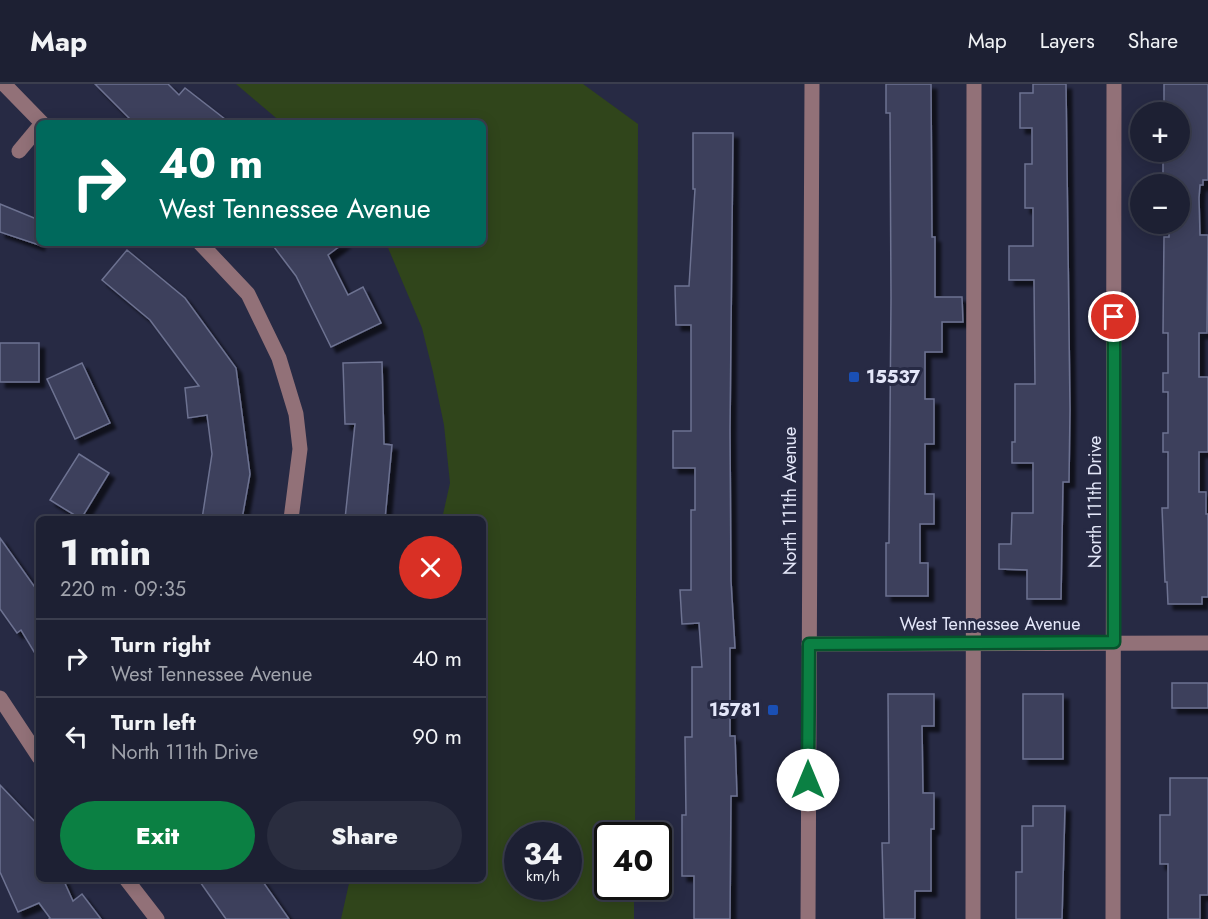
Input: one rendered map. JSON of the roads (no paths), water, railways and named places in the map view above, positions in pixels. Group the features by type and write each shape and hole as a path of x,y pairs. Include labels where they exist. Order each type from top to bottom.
{"street":[{"path":"4,84 39,120"},
{"name":"North 111th Avenue","path":"808,919 812,84"},
{"path":"973,919 974,84"},
{"name":"North 111th Drive","path":"1113,919 1114,84"},
{"path":"19,151 36,131"},
{"path":"203,246 248,294 279,358 296,414 300,449 291,516"},
{"name":"West Tennessee Avenue","path":"809,644 1114,642 1208,644"},
{"path":"0,698 36,752"},
{"path":"128,882 157,919"}],"place":[{"name":"15537","path":"854,377"},
{"name":"15781","path":"773,710"}]}
